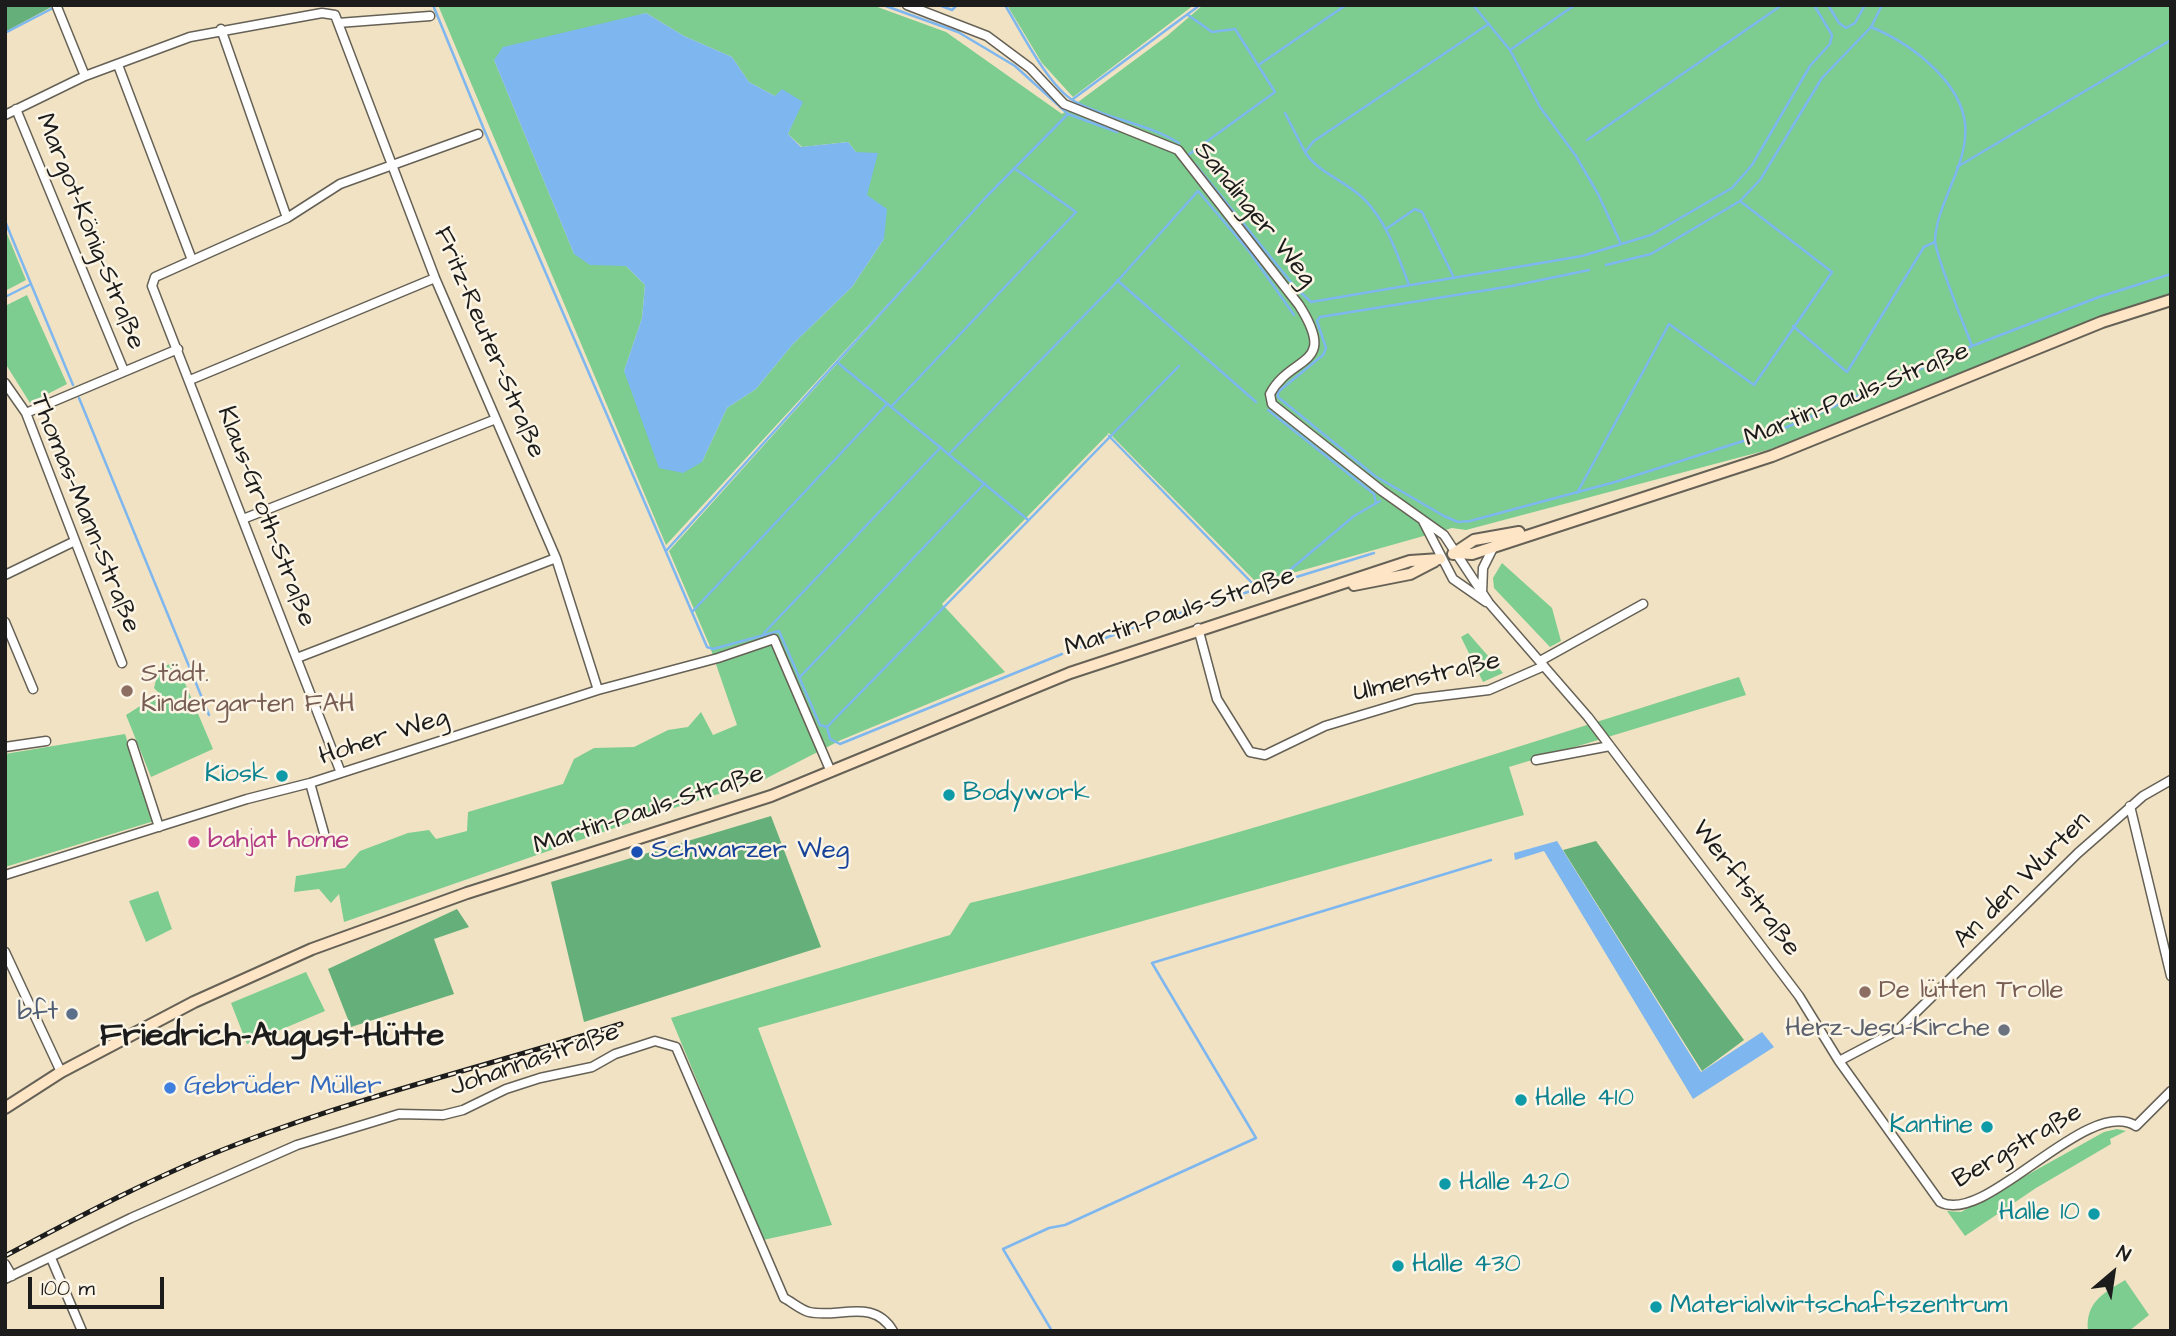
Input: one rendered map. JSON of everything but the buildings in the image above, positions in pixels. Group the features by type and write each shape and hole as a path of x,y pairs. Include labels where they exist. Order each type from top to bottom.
{"street":[{"name":"Sandinger Weg","path":"907,5 986,36 1030,68 1064,104 1178,150 1299,304 1308,321 1315,343 1314,351 1309,359 1274,386 1270,394 1272,404 1381,491 1422,517 1444,535 1456,553"},
{"path":"57,8 85,76"},
{"path":"5,115 85,76 179,41 220,29 321,13 336,19 430,16"},
{"name":"Fritz-Reuter-Straße","path":"336,19 435,278 556,558 598,690"},
{"path":"220,29 287,218"},
{"path":"118,65 192,260 287,218 340,184 478,134"},
{"name":"Margot-König-Straße","path":"16,109 124,371"},
{"name":"Klaus-Groth-Straße","path":"192,260 155,277 152,286 341,773"},
{"path":"190,380 435,278"},
{"name":"Martin-Pauls-Straße","path":"1456,553 1472,554 1772,456 2102,322 2171,300"},
{"path":"26,413 178,349"},
{"name":"Thomas-Mann-Straße","path":"5,383 26,413 73,542 122,663"},
{"path":"243,519 496,419"},
{"path":"1422,517 1440,558"},
{"name":"Martin-Pauls-Straße","path":"5,1108 61,1072 194,1002 312,949 467,893 771,796 1070,673 1198,628 1410,561 1440,558 1456,553 1474,540 1556,525"},
{"path":"5,575 73,542"},
{"path":"1482,594 1483,568 1494,546"},
{"name":"Werftstraße","path":"1456,553 1482,594 1610,746 1799,996 1839,1061 1933,1195 1954,1207"},
{"path":"297,658 556,558"},
{"name":"Werftstraße","path":"1440,558 1453,579 1489,603"},
{"name":"Ulmenstraße","path":"1198,628 1217,699 1250,752 1265,755 1325,726 1415,699 1489,690 1542,664 1643,604"},
{"path":"5,622 33,689"},
{"name":"Hoher Weg","path":"5,875 310,783 598,690 718,658 774,639 831,772"},
{"path":"5,747 46,741"},
{"path":"132,744 159,827"},
{"path":"1536,760 1610,746"},
{"name":"An den Wurten","path":"1839,1061 1898,1030 1949,984 2078,853 2130,806 2171,780"},
{"path":"310,783 324,833"},
{"path":"2130,806 2171,976"},
{"path":"5,953 61,1072"},
{"name":"Johannastraße","path":"8,1278 131,1218 297,1145 399,1114 443,1115 463,1110 506,1089 540,1078 592,1067 615,1054 655,1041 676,1047 784,1298 809,1312 864,1310 888,1323 893,1331"},
{"name":"Bergstraße","path":"1954,1207 1975,1202 2041,1158 2103,1123 2121,1120 2136,1126 2171,1091"},
{"path":"51,1258 82,1331"},
{"path":"5,1264 8,1278"}],"green space":[{"path":"5,5 55,5 5,32"},
{"path":"438,5 872,5 946,32 1062,114 1167,36 1203,5 2171,5 2171,294 2102,317 1771,449 1466,530 1452,528 1257,583 1109,433 942,604 1005,672 841,740 763,780 655,814 344,922 339,894 331,903 319,889 294,892 296,876 345,868 360,851 408,833 429,830 436,839 467,831 468,812 563,784 574,759 594,748 634,747 668,730 688,727 701,712 713,735 737,725 709,644 669,551 991,192 666,545","holes":["646,13 684,36 732,57 749,82 775,96 802,102 788,134 802,147 848,142 856,152 867,195 884,239 852,287 793,344 756,389 727,408 702,462 624,371 642,318 645,285 626,266 574,254 494,60"]},
{"path":"1007,5 1194,5 1073,97 1042,63"},
{"path":"5,229 26,280 5,291"},
{"path":"27,295 67,384 30,403 5,363 5,306"},
{"path":"1502,563 1552,608 1561,641 1550,647 1494,588 1493,578"},
{"path":"1468,633 1503,673 1483,682 1461,637"},
{"path":"176,662 213,749 151,777 126,715 145,703 163,697 154,688 159,668"},
{"path":"1739,677 1746,695 1509,767 1524,815 758,1028 832,1225 763,1240 671,1018 950,935 970,903 1260,826"},
{"path":"125,734 154,821 5,867 5,754"},
{"path":"771,816 821,947 584,1022 551,882"},
{"path":"1596,841 1744,1040 1702,1071 1563,850"},
{"path":"158,891 172,929 146,942 129,901"},
{"path":"457,909 469,927 434,939 454,994 351,1027 328,969"},
{"path":"306,972 325,1011 247,1044 231,1003"},
{"path":"2117,1129 2126,1131 2110,1139 2111,1144 2036,1188 1965,1236 1947,1211 1961,1212 2104,1132"},
{"path":"2125,1280 2149,1315 2129,1331 2088,1331 2093,1306 2103,1294"}],"water":[{"path":"646,13 684,36 732,57 749,82 775,96 782,89 803,102 788,134 801,147 848,142 856,152 878,153 867,195 887,209 884,239 852,287 793,344 756,389 727,408 702,462 683,473 659,468 624,371 642,318 645,285 626,266 590,265 574,254 494,60 503,47"},
{"path":"1557,841 1701,1072 1762,1032 1774,1047 1693,1099 1544,851 1515,860 1514,853"}],"waterway":[{"path":"433,5 707,647 713,649 779,631 820,725 827,727"},
{"path":"883,5 958,32 1015,66 1068,114 1117,132"},
{"path":"939,5 952,10 957,5"},
{"path":"1005,5 1036,57 1064,94 1087,107 1179,143"},
{"path":"1073,99 1200,5"},
{"path":"1260,64 1346,5"},
{"path":"1473,5 1510,50 1540,107 1576,156 1598,194 1621,244"},
{"path":"1510,50 1575,5"},
{"path":"1587,140 1782,5"},
{"path":"1195,164 1295,287 1311,302 1582,256 1651,235 1732,188 1752,165 1810,66 1830,44 1832,35 1814,5"},
{"path":"1828,5 1839,23 1846,28 1855,23 1865,5"},
{"path":"1606,265 1651,254 1740,201 1760,180 1822,78 1871,27 1882,5"},
{"path":"5,33 55,7"},
{"path":"1188,15 1212,32 1235,29 1275,92 1188,155"},
{"path":"1409,285 1391,240 1372,208 1357,193 1317,166 1305,152 1314,141 1487,25"},
{"path":"1871,27 1904,44 1920,56 1949,85 1959,102 1964,119 1963,151 1940,214 1935,240 1972,346"},
{"path":"1957,167 2171,40"},
{"path":"1285,113 1305,152"},
{"path":"666,551 986,197 1068,114"},
{"path":"891,407 1076,212 1014,168"},
{"path":"950,453 1113,286 1198,191 1249,251 1294,315"},
{"path":"1577,493 1669,324 1754,385 1832,272 1740,201"},
{"path":"1386,229 1415,209 1422,212 1454,278"},
{"path":"5,221 31,284 5,297"},
{"path":"1793,326 1847,372 1924,247 1935,242"},
{"path":"1589,270 1512,286 1320,317 1317,321 1326,348 1323,355 1278,392 1278,397 1375,476 1444,516 1458,522 1470,521 1615,482 1787,427 1972,346 2099,297 2171,274"},
{"path":"1117,280 1256,402"},
{"path":"31,284 73,385"},
{"path":"838,363 1027,519"},
{"path":"1062,654 840,744 830,739 827,727 1179,366"},
{"path":"79,398 209,715"},
{"path":"692,612 887,404"},
{"path":"1268,410 1374,494 1376,503"},
{"path":"1109,436 1256,587"},
{"path":"764,633 941,447"},
{"path":"799,678 985,483"},
{"path":"1278,580 1354,516 1380,501"},
{"path":"1154,621 1374,553"},
{"path":"1081,647 1135,627"},
{"path":"1052,1331 1003,1249 1049,1228 1065,1225 1256,1138 1152,963 1491,860"}],"railway":[{"path":"5,1256 150,1182 240,1143 382,1095 621,1024"}],"place":[{"name":"Städt. Kindergarten FAH","path":"127,691"},
{"name":"Kiosk","path":"282,776"},
{"name":"Bodywork","path":"949,795"},
{"name":"bahjat home","path":"194,842"},
{"name":"Schwarzer Weg","path":"637,852"},
{"name":"De lütten Trolle","path":"1865,992"},
{"name":"bft","path":"72,1014"},
{"name":"Herz-Jesu-Kirche","path":"2004,1030"},
{"name":"Gebrüder Müller","path":"170,1088"},
{"name":"Halle 410","path":"1521,1100"},
{"name":"Kantine","path":"1987,1127"},
{"name":"Halle 420","path":"1445,1184"},
{"name":"Halle 10","path":"2094,1214"},
{"name":"Halle 430","path":"1398,1266"},
{"name":"Materialwirtschaftszentrum","path":"1656,1307"}],"district":[{"name":"Friedrich-August-Hütte","path":"272,1038"}]}
